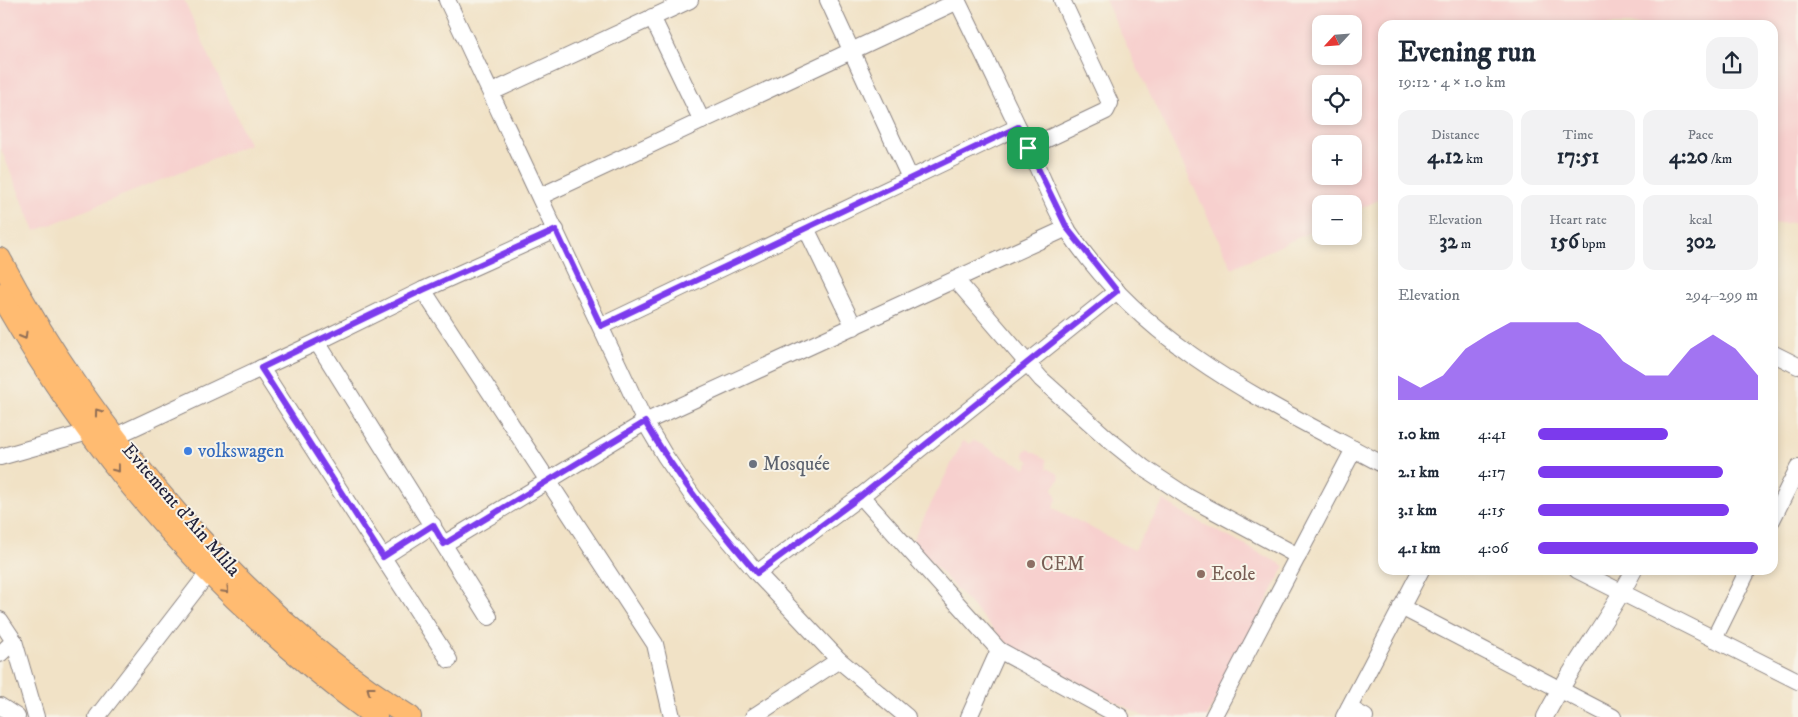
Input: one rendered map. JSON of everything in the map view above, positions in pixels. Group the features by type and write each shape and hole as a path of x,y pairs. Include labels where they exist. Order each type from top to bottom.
{"highway":[{"name":"Evitement d'Ain Mlila","path":"0,259 15,287 77,383 101,438 157,489 211,549 270,608 319,652 386,702 410,717"},
{"name":"Evitement d'Ain Mlila","path":"0,294 36,356 101,438 143,501 208,572 247,611 299,658 376,717"}],"street":[{"path":"447,0 541,196 645,422 665,456 694,498 757,573 838,660 906,717"},
{"path":"492,92 690,0"},
{"path":"828,0 910,178"},
{"path":"1028,148 1106,112 1110,103 1108,95 1062,0"},
{"path":"541,196 958,1 1067,228 1117,291 1174,344 1223,378 1378,462"},
{"path":"652,17 702,121"},
{"path":"601,326 1018,127"},
{"path":"806,228 854,327"},
{"path":"444,544 645,422 1067,228"},
{"path":"0,457 101,438 261,368 423,290 556,230"},
{"path":"956,280 1041,379 1108,439 1144,468 1188,497 1298,556"},
{"path":"423,290 655,644 672,717"},
{"path":"757,573 861,496 1117,291"},
{"path":"317,342 489,617"},
{"path":"1778,356 1798,366"},
{"path":"261,368 449,660"},
{"path":"1214,717 1354,449"},
{"path":"1778,508 1798,468"},
{"path":"861,496 999,650 1120,717"},
{"path":"383,557 433,525"},
{"path":"97,717 208,572"},
{"path":"1366,717 1346,712 1418,575"},
{"path":"1586,575 1798,681"},
{"path":"1545,717 1558,691 1622,594 1632,575"},
{"path":"1714,639 1746,575"},
{"path":"1401,607 1558,691 1613,717"},
{"path":"0,620 14,641 36,717"},
{"path":"0,654 14,641"},
{"path":"969,717 999,650"},
{"path":"759,715 838,660"},
{"path":"0,706 17,717"}],"shaded area":[{"path":"0,0 184,0 249,144 35,231 0,147"},
{"path":"1105,0 1798,0 1798,222 1778,224 1778,20 1378,20 1378,200 1362,208 1362,195 1312,195 1312,231 1232,268"},
{"name":"CEM","path":"973,440 1026,468 1030,462 1024,456 1024,451 1028,449 1046,459 1047,468 1057,473 1060,478 1053,488 1057,499 1053,508 1134,550 1164,500 1180,512 1285,566 1207,717 1145,717 1010,647 912,541 963,441 970,444"}],"place":[{"name":"volkswagen","path":"188,451"},
{"name":"Mosquée","path":"753,464"},
{"name":"CEM","path":"1031,564"},
{"name":"Ecole","path":"1201,574"}],"route":[{"path":"1018,127 1028,148 1067,228 1098,270 1117,291 861,496 757,573 694,498 665,456 645,422 444,544 433,525 383,557 261,368 423,290 556,230 601,326 1018,127"}]}
